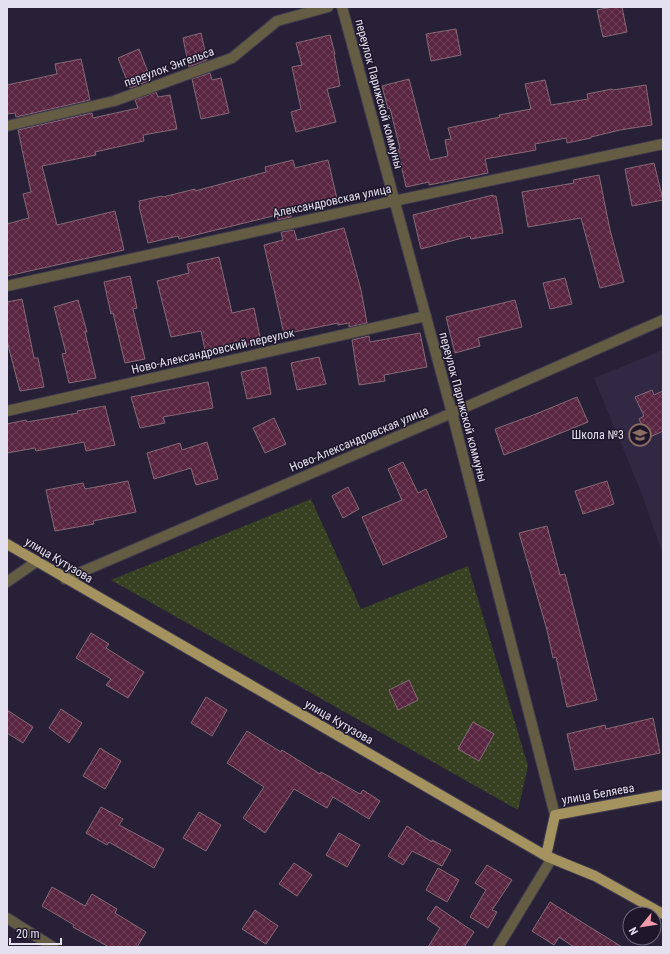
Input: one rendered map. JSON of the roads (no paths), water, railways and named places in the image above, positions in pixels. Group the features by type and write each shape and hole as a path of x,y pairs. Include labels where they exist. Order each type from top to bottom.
{"main road":[{"name":"улица Кутузова","path":"7,544 65,579 549,857 596,876 663,914"},
{"name":"улица Беляева","path":"549,857 555,815 663,795"}],"street":[{"name":"переулок Энгельса","path":"7,126 114,101 224,61 232,58 277,21 328,7"},
{"name":"переулок Парижской коммуны","path":"342,7 452,413 555,815"},
{"name":"Александровская улица","path":"7,286 394,201 663,144"},
{"name":"Ново-Александровский переулок","path":"7,411 426,316"},
{"name":"Ново-Александровская улица","path":"65,579 452,413 663,320"},
{"path":"7,582 36,562"},
{"path":"498,947 549,857"},
{"path":"7,918 53,947"}],"place":[{"name":"Школа №3","path":"640,435"}]}
